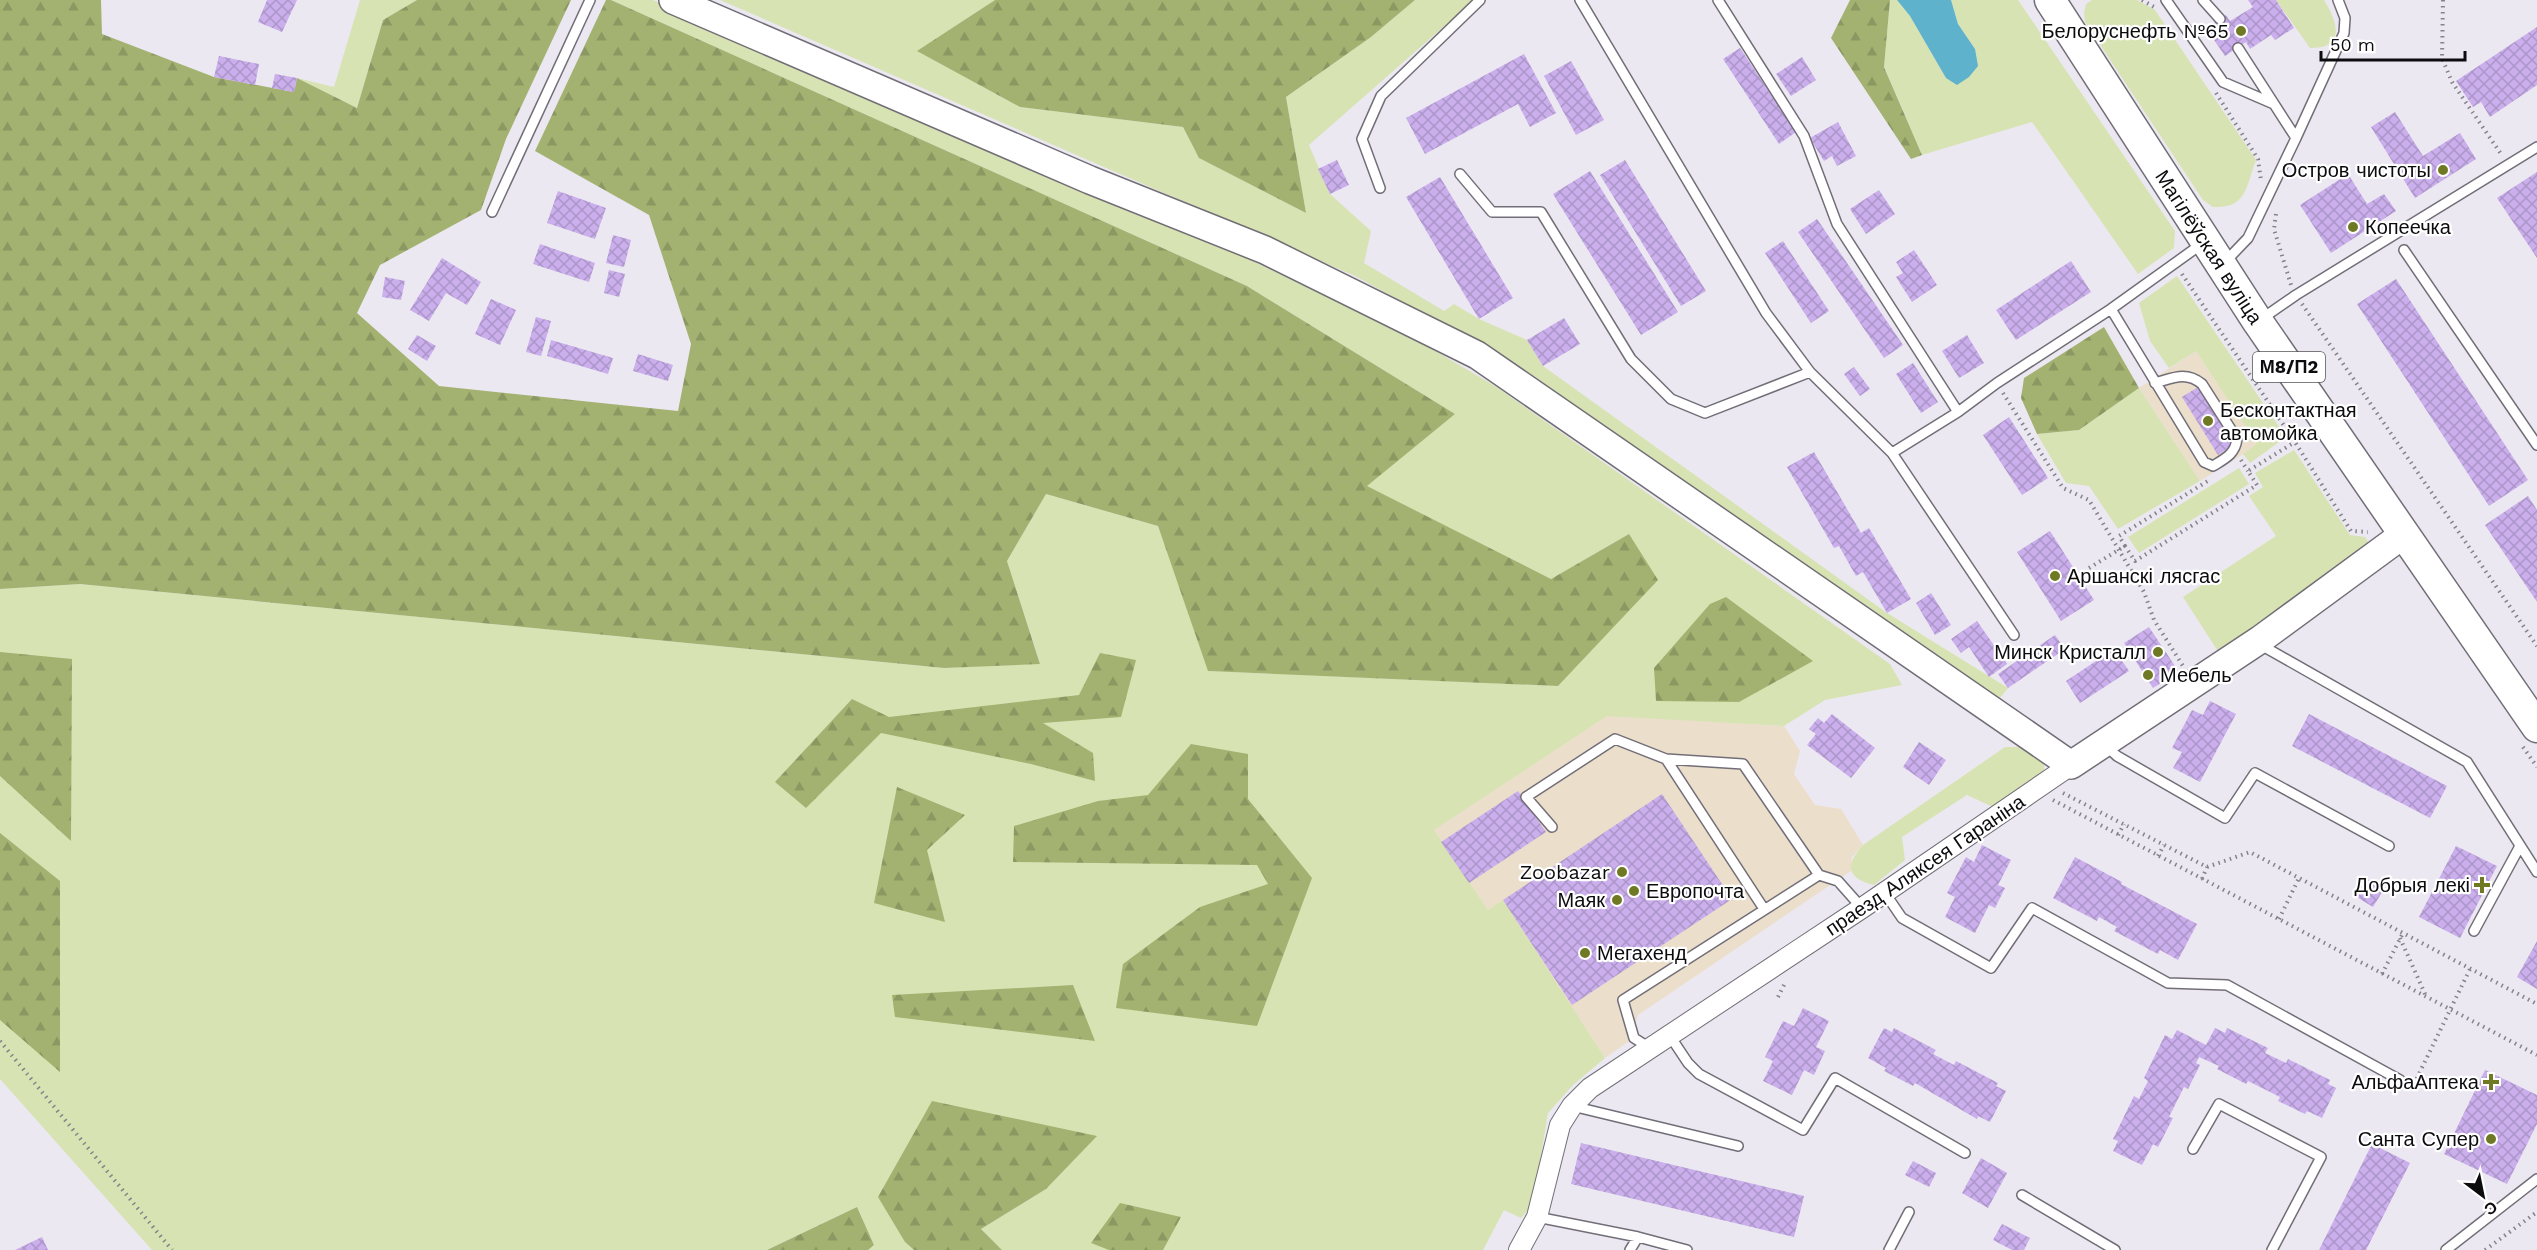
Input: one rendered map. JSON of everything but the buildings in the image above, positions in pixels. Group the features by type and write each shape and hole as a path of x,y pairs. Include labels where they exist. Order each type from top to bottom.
{"main road":[{"name":"Магілёўская вуліца","path":"2055,2 2205,242 2258,322 2393,542 2527,733"}],"street":[{"path":"673,0 1090,180 1265,250 1477,355 2072,765"},
{"name":"праезд Аляксея Гараніна","path":"1519,1250 1537,1217 1560,1125 1572,1106 1590,1088 2261,639 2393,542"}],"lane":[{"path":"492,212 590,0"},
{"path":"1380,188 1362,139 1381,96 1480,0"},
{"path":"1580,0 1766,313 1810,372 1892,453 2014,635"},
{"path":"1718,0 1804,136 1837,224 1958,412"},
{"path":"2166,0 2223,82 2274,104"},
{"path":"2203,0 2220,19"},
{"path":"2222,266 2248,238 2344,33 2345,18 2338,0"},
{"path":"2238,48 2296,138"},
{"path":"2258,322 2296,295 2537,147"},
{"path":"1460,174 1492,212 1541,212 1631,359 1671,399 1705,413 1810,372"},
{"path":"1892,453 1958,412 1997,383 2111,309 2205,242"},
{"path":"2404,250 2537,445"},
{"path":"2111,309 2155,383 2204,462 2213,466 2228,457 2235,449 2237,439 2202,384 2194,377 2184,375 2155,383"},
{"path":"2261,639 2268,649 2467,762 2537,872"},
{"path":"1552,827 1526,797 1615,739 1666,759 1743,764 1819,875 1838,881 1862,908"},
{"path":"2105,744 2117,756 2225,818 2255,773 2389,846"},
{"path":"1666,759 1764,909"},
{"path":"2474,931 2520,846"},
{"path":"1650,1048 1634,1038 1623,1000 1819,875"},
{"path":"1885,892 1902,918 1991,968 2032,908 2168,983 2227,985 2400,1080"},
{"path":"1670,1036 1688,1064 1699,1074 1803,1130 1835,1078 1965,1153"},
{"path":"2193,1149 2219,1104 2321,1157 2272,1250"},
{"path":"1572,1106 1738,1146"},
{"path":"2446,1250 2537,1179"},
{"path":"2022,1195 2115,1250"},
{"path":"1889,1250 1909,1212"},
{"path":"1537,1217 1638,1237 1688,1250"},
{"path":"1630,1250 1638,1237"}],"path":[{"path":"2142,0 2156,8"},
{"path":"2443,0 2442,58 2452,82 2509,164"},
{"path":"2209,84 2258,159 2262,189 2276,210 2274,229 2289,281 2296,295 2537,646"},
{"path":"2175,263 2295,442 2351,531 2367,531 2393,542"},
{"path":"1997,383 2063,488 2089,500 2144,592 2154,620 2194,684"},
{"path":"2248,471 2295,442"},
{"path":"2213,477 2120,536 2135,561 2257,485 2242,460 2232,466"},
{"path":"2089,568 2125,546"},
{"path":"2527,733 2537,767"},
{"path":"2060,792 2207,867 2250,852 2537,1004"},
{"path":"2049,798 2537,1055"},
{"path":"2118,835 2124,824"},
{"path":"2158,856 2164,845"},
{"path":"2202,879 2207,867"},
{"path":"2279,919 2299,878"},
{"path":"2382,974 2403,933"},
{"path":"2400,938 2426,997"},
{"path":"2400,1080 2413,1086 2470,969"},
{"path":"0,1041 172,1250"},
{"path":"2485,1250 2537,1212"}],"shaded area":[{"path":"2196,351 2258,445 2200,481 2139,388"},
{"path":"1607,715 1784,726 1800,751 1794,774 1815,805 1841,809 1863,845 1852,857 1851,871 1638,1015 1635,1025 1638,1035 1605,1058 1503,901 1488,910 1434,830"}],"green space":[{"path":"0,0 101,0 102,34 214,77 294,92 297,78 357,108 383,20 417,0 571,0 506,139 481,210 380,265 357,313 439,386 678,411 691,344 649,215 535,151 606,0 611,0 1247,286 1455,414 1367,486 1551,579 1629,534 1658,580 1558,686 1208,671 1158,526 1046,494 1007,561 1040,664 944,668 80,584 0,589"},
{"path":"360,0 417,0 383,20 357,108 297,78 334,87"},
{"path":"611,0 653,0 1203,238 1398,329 1495,386 1890,664 1902,685 1825,700 1784,726 1607,716 1434,830 1488,910 1503,900 1605,1058 1573,1085 1548,1113 1533,1204 1521,1218 1504,1210 1483,1250 1002,1250 981,1229 1046,1189 905,1242 914,1250 868,1250 874,1245 857,1207 767,1250 152,1250 0,1079 0,589 80,584 944,668 1040,663 1007,561 1046,494 1158,526 1209,671 1558,686 1629,534 1551,579 1366,486 1455,414 1247,286"},
{"path":"720,0 995,0 918,51 1020,107 1183,127 1199,158 1306,213 1286,97 1371,37 1415,0 1474,0 1309,145 1330,194 1371,231 1364,263 1444,311 1454,304 1479,319 1527,340 1543,366 1887,613 2008,688 1999,699 1465,336 1355,276"},
{"path":"995,0 1415,0 1371,37 1286,97 1306,213 1199,158 1183,127 1020,107 917,51"},
{"path":"1850,0 1890,0 1884,67 1922,155 1911,159 1831,38"},
{"path":"1890,0 1897,0 1910,16 1946,78 1975,49 1958,24 1951,0 2018,0 2175,231 2174,248 2138,274 2032,122 1922,155 1884,66"},
{"path":"2092,0 2137,0 2155,10 2256,160 2247,187 2239,200 2224,207 2213,207 2203,200 2085,22 2086,4"},
{"path":"2276,0 2324,0 2333,17 2336,33 2334,39 2322,47 2310,48"},
{"path":"2177,276 2286,437 2250,463 2243,454 2257,444 2196,351 2169,368 2150,341 2139,303"},
{"path":"2104,327 2139,388 2079,430 2037,434 2021,398 2024,378"},
{"path":"2139,388 2200,481 2118,529 2089,486 2066,483 2037,434 2079,430"},
{"path":"2294,450 2350,535 2365,537 2371,546 2221,656 2183,597 2276,536 2249,496 2263,487 2255,473"},
{"path":"2239,468 2249,484 2139,553 2128,537"},
{"path":"1726,597 1813,661 1739,702 1656,701 1654,668 1710,604"},
{"path":"0,652 72,659 71,841 0,776"},
{"path":"1100,653 1136,660 1121,717 1043,723 1093,753 1095,781 1031,764 881,733 806,808 775,782 852,699 889,717 1079,695"},
{"path":"1191,744 1248,754 1248,799 1312,878 1257,1026 1116,1008 1123,964 1200,907 1268,884 1257,865 1013,862 1014,826 1098,801 1148,795"},
{"path":"2005,747 2029,747 2044,761 2044,772 1993,807 1967,795 1902,837 1905,860 1874,885 1853,875 1851,865 1853,859 1863,845"},
{"path":"897,787 965,815 927,850 945,922 874,903"},
{"path":"0,833 60,881 60,1072 0,1020"},
{"path":"1073,985 1095,1041 895,1017 892,995"},
{"path":"932,1101 1097,1136 1046,1189 981,1229 1002,1250 914,1250 905,1242 878,1197"},
{"path":"1120,1203 1181,1217 1163,1250 1109,1250 1091,1243"},
{"path":"857,1207 874,1245 868,1250 767,1250"}],"water":[{"path":"1897,0 1951,0 1958,24 1975,49 1978,66 1969,77 1957,85 1946,78 1910,16"}],"place":[{"name":"Белоруснефть №65","path":"2241,31"},
{"name":"Остров чистоты","path":"2443,170"},
{"name":"Копеечка","path":"2353,227"},
{"name":"Бесконтактная автомойка","path":"2208,421"},
{"name":"Аршанскі лясгас","path":"2055,576"},
{"name":"Минск Кристалл","path":"2158,652"},
{"name":"Мебель","path":"2148,675"},
{"name":"Zoobazar","path":"1622,872"},
{"name":"Добрыя лекі","path":"2482,885"},
{"name":"Европочта","path":"1634,891"},
{"name":"Маяк","path":"1617,900"},
{"name":"Мегахенд","path":"1585,953"},
{"name":"АльфаАптека","path":"2491,1082"},
{"name":"Санта Супер","path":"2491,1139"}]}
